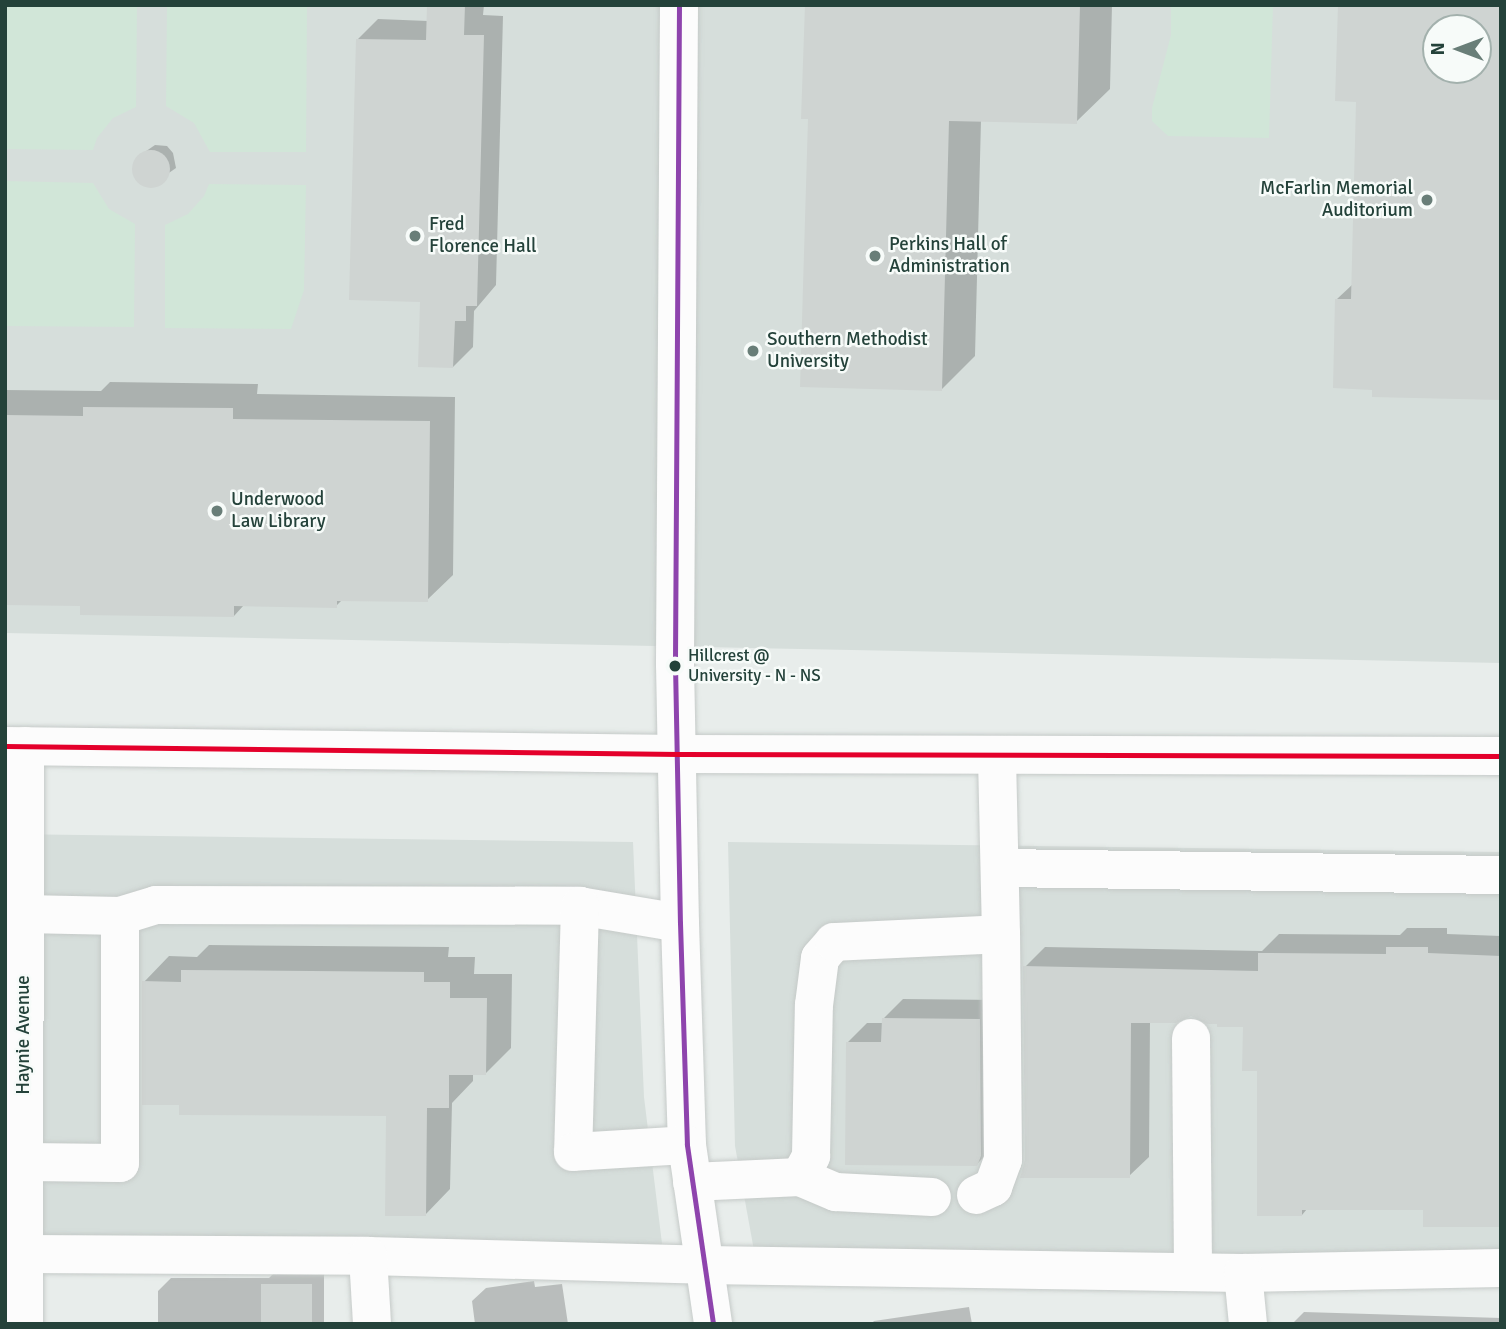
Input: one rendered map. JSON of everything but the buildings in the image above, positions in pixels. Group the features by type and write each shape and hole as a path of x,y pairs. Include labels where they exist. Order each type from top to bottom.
{"street":[{"path":"679,5 675,664 679,754 680,923 687,1145 713,1324"},
{"path":"15,746 679,754 1501,756"},
{"name":"Haynie Avenue","path":"15,746 24,914 24,1324"},
{"path":"976,1195 993,1186 1003,1160 997,755"},
{"path":"1000,868 1501,875"},
{"path":"24,914 120,916 156,905 580,906 680,923"},
{"path":"580,906 573,1152 687,1145"},
{"path":"24,1162 120,1163 120,916"},
{"path":"800,1177 811,1156 814,1006 820,958 834,942 1001,934"},
{"path":"1191,1038 1193,1272"},
{"path":"692,1182 800,1177 836,1192 932,1197"},
{"path":"24,1254 368,1256 704,1265 1242,1273 1501,1268"},
{"path":"368,1256 372,1324"},
{"path":"1242,1273 1248,1324"}],"shaded area":[{"name":"Southern Methodist University","path":"5,5 1501,5 1501,663 5,633"},
{"path":"5,834 633,842 644,1097 666,1276 5,1270"},
{"path":"728,842 1501,852 1501,1284 759,1278 735,1146"}],"green space":[{"path":"5,5 137,5 136,107 113,118 97,138 93,150 5,149"},
{"path":"167,5 307,5 306,152 210,152 194,123 166,106"},
{"path":"1171,5 1273,5 1269,138 1168,136 1152,121 1152,108 1171,35"},
{"path":"5,181 93,183 109,209 135,224 134,327 5,326"},
{"path":"209,184 306,185 304,290 291,329 165,328 165,225 188,214 204,196"}],"transit line":[{"path":"679,5 675,664 680,923 687,1145 713,1324"},
{"path":"5,746 679,754 1501,756"}],"place":[{"name":"McFarlin Memorial Auditorium","path":"1427,200"},
{"name":"Fred Florence Hall","path":"415,236"},
{"name":"Perkins Hall of Administration","path":"875,256"},
{"name":"Southern Methodist University","path":"753,351"},
{"name":"Underwood Law Library","path":"217,511"},
{"name":"Hillcrest @ University - N - NS","path":"675,666"}]}
